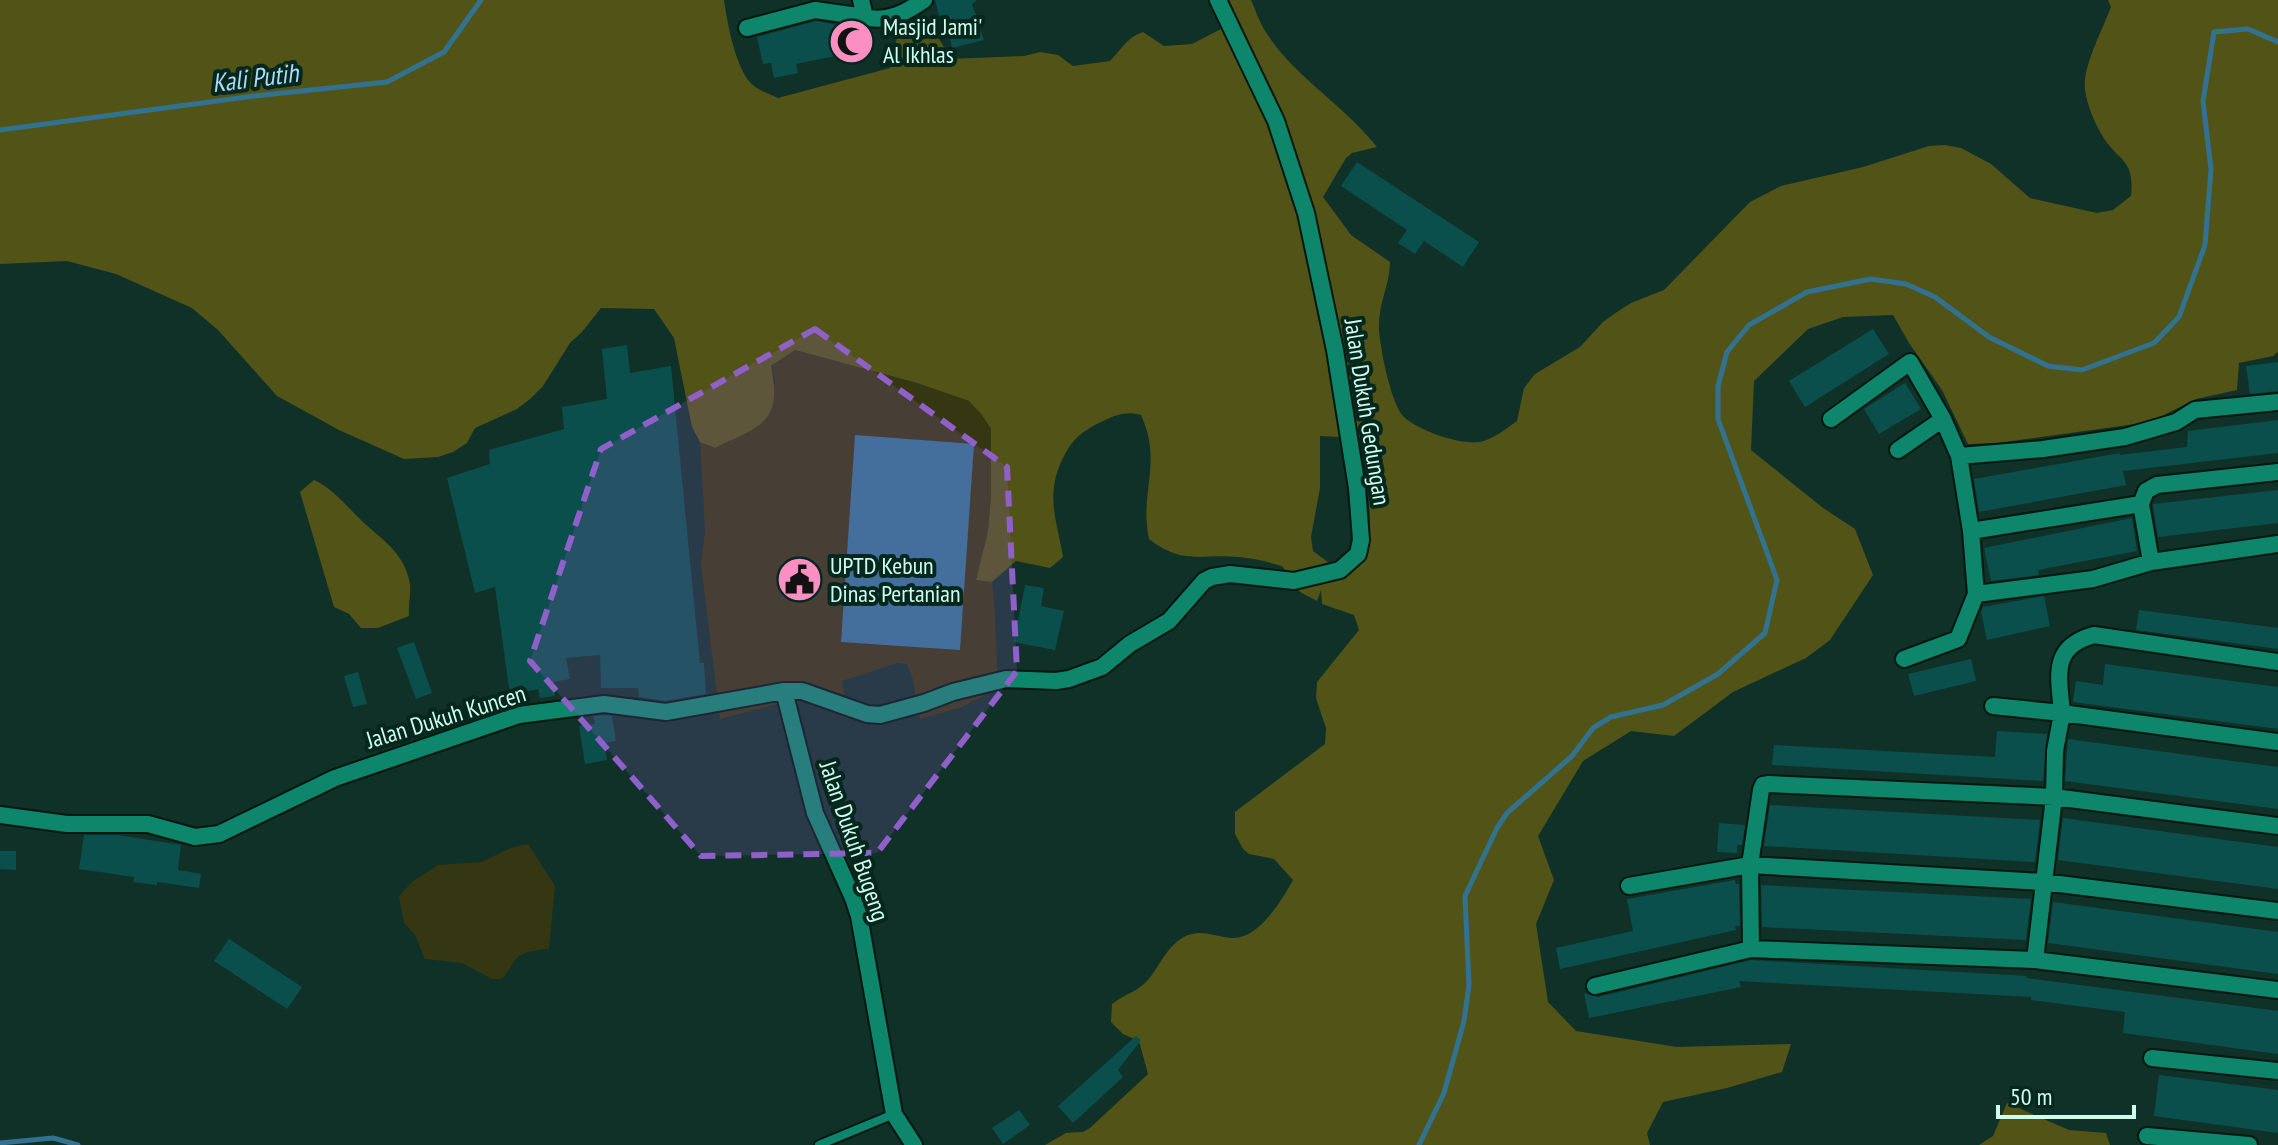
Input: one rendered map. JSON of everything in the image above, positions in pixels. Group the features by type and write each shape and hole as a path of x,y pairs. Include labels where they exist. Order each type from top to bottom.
{"street":[{"path":"861,0 865,17"},
{"path":"747,28 815,10 880,19 897,15 924,0"},
{"name":"Jalan Dukuh Gedungan","path":"1102,667 1130,644 1169,621 1204,581 1219,575 1294,581 1321,575 1340,570 1351,563 1358,554 1361,540 1357,488 1335,350 1306,213 1276,121 1218,0"},
{"path":"1831,419 1910,362 1943,419 1959,456 1971,531 1976,594 1958,639 1904,659"},
{"path":"1959,456 2043,449 2125,437 2176,422 2195,410 2278,402"},
{"path":"1898,450 1943,419"},
{"path":"2151,562 2141,504 2146,491 2157,485 2278,472"},
{"path":"1971,531 2141,504"},
{"path":"1976,594 2093,579 2151,562 2278,544"},
{"path":"2035,960 2054,797 2055,751 2062,713 2059,669 2062,654 2072,644 2094,635 2278,662"},
{"name":"Jalan Dukuh Kuncen","path":"0,815 67,824 148,824 195,837 207,837 335,778 519,715 604,704 666,712 784,691 802,691 867,714 880,715 1006,679 1056,681 1102,667"},
{"name":"Jalan Dukuh Bugeng","path":"784,691 815,813 859,916 894,1114 914,1145"},
{"path":"1993,706 2278,742"},
{"path":"1751,949 1750,865 1763,785 2054,797 2278,826"},
{"path":"1629,886 1750,865 2043,882 2278,911"},
{"path":"1595,986 1751,949 2035,960 2278,990"},
{"path":"2152,1058 2278,1071"},
{"path":"2147,1136 2249,1145"}],"lane":[{"path":"819,1145 894,1114"}],"highlighted area":[{"path":"815,329 1007,467 1017,671 877,853 701,856 530,661 601,449"}],"green space":[{"path":"795,350 917,383 969,401 991,429 988,531 976,580 992,582 999,688 962,707 920,719 907,664 897,663 842,681 848,719 797,699 720,719 701,565 705,531 700,442 715,448 775,383 771,366"},
{"path":"528,844 555,886 549,948 520,955 501,979 492,979 462,963 425,959 415,935 404,923 399,896 412,882 438,865 481,862"}],"shaded area":[{"path":"0,0 724,0 733,46 742,70 754,86 778,98 890,68 900,30 932,32 949,59 1024,56 1040,52 1058,55 1073,66 1110,61 1128,40 1143,32 1164,46 1192,44 1223,28 1210,0 1251,0 1265,30 1279,50 1377,147 1352,153 1346,158 1323,197 1351,235 1390,262 1379,329 1387,376 1399,411 1429,432 1451,439 1480,442 1517,421 1524,388 1535,374 1580,347 1617,312 1664,290 1750,202 1781,186 1863,167 1929,146 1945,145 1961,148 1991,164 2030,198 2097,213 2113,210 2131,196 2131,175 2100,132 2085,90 2090,59 2111,7 2108,0 2278,0 2278,352 2273,356 2239,363 2237,390 2196,399 2150,422 1997,443 1968,444 1942,390 1893,315 1843,317 1808,329 1754,381 1751,450 1823,508 1855,529 1873,575 1830,640 1806,658 1733,692 1674,736 1631,731 1583,761 1538,836 1554,880 1536,924 1548,1002 1576,1031 1677,1047 1791,1044 1782,1072 1663,1102 1647,1133 1650,1145 1045,1145 1066,1133 1083,1132 1090,1128 1148,1074 1139,1041 1123,1034 1111,1022 1112,1004 1144,984 1171,947 1184,937 1202,933 1242,937 1260,925 1283,898 1293,880 1274,859 1249,854 1243,849 1235,834 1235,812 1325,744 1326,728 1316,698 1317,682 1359,630 1354,615 1322,604 1321,590 1317,601 1300,592 1282,566 1226,556 1183,556 1149,539 1147,507 1151,463 1147,432 1141,415 1123,414 1095,425 1079,436 1065,454 1057,473 1053,497 1063,557 1050,568 1016,561 992,582 976,580 988,531 991,429 969,401 917,383 795,350 771,366 774,400 764,420 715,448 700,442 692,427 674,338 654,309 601,308 570,343 543,386 517,409 475,428 467,443 453,452 438,457 404,459 339,430 277,396 218,330 192,308 116,274 67,261 0,264","holes":["1320,436 1361,438 1369,503 1369,538 1360,564 1344,574 1313,551 1311,537 1320,488"]},
{"path":"314,480 340,498 390,546 401,561 410,583 409,616 378,628 361,628 349,614 334,607 300,492"},
{"path":"2007,1103 2069,1130 2106,1133 2110,1145 1979,1145 1993,1136"}],"water":[{"path":"855,435 974,444 960,650 841,642"}],"building":[{"path":"935,0 977,0 972,4 984,40 952,48 948,29 939,16"},
{"path":"816,21 871,31 862,59 845,54 796,64 798,73 774,78 771,63 763,64 757,37"},
{"path":"1357,162 1479,242 1463,267 1424,241 1415,254 1398,243 1407,230 1341,186"},
{"path":"1873,329 1889,354 1805,407 1789,381"},
{"path":"627,345 630,373 671,366 700,663 704,663 706,694 665,701 639,697 638,688 601,688 600,655 566,658 570,679 553,682 555,696 540,698 538,689 510,695 495,587 475,593 447,478 490,464 489,450 564,429 562,407 607,399 602,349"},
{"path":"2278,362 2278,391 2250,394 2246,366"},
{"path":"1905,383 1921,409 1879,434 1864,409"},
{"path":"2278,420 2278,453 2123,471 2126,485 1979,512 1974,479 2120,453 2187,447 2188,431"},
{"path":"2278,490 2278,523 2158,537 2153,504"},
{"path":"2132,518 2137,551 2038,570 2039,575 1991,581 1984,548"},
{"name":"UPTD Kebun Dinas Pertanian","path":"782,562 816,562 816,599 782,598"},
{"path":"1025,585 1044,588 1041,606 1064,611 1055,650 1014,642"},
{"path":"2044,596 2050,626 1987,640 1981,612 1983,607"},
{"path":"2139,610 2278,628 2278,649 2136,630"},
{"path":"414,642 432,693 416,699 397,648"},
{"path":"1971,659 1976,681 1914,696 1908,674"},
{"path":"2105,664 2278,687 2278,729 2073,702 2076,681 2103,685"},
{"path":"358,672 367,704 353,707 344,676"},
{"path":"593,716 612,716 616,741 604,743 607,760 585,764 579,726 595,724"},
{"path":"1997,731 2047,734 2043,781 1772,765 1774,745 1995,757"},
{"path":"2068,739 2278,767 2278,809 2065,781"},
{"path":"1770,805 2040,820 2035,862 1764,846"},
{"path":"2063,818 2278,847 2278,889 2058,860"},
{"path":"1719,823 1745,825 1742,845 1737,845 1737,853 1717,852"},
{"path":"84,835 118,835 181,845 178,870 201,874 199,888 133,882 134,877 79,869"},
{"path":"0,851 16,851 16,870 0,869"},
{"path":"1735,880 1739,884 1740,926 1735,926 1736,930 1560,969 1556,948 1633,931 1627,899"},
{"path":"1761,885 2031,899 2026,940 1762,927"},
{"path":"2053,902 2278,932 2278,974 2048,943"},
{"path":"229,939 302,987 287,1009 214,961"},
{"path":"1751,960 2027,976 2278,1011 2278,1054 2123,1033 2125,1012 2031,1000 2031,997 1739,981 1741,987 1589,1018 1584,993 1598,997"},
{"path":"1136,1036 1141,1040 1118,1070 1123,1077 1073,1123 1058,1106"},
{"path":"2159,1075 2278,1090 2278,1133 2154,1116"},
{"path":"1019,1110 1030,1125 1003,1144 992,1128"}],"waterway":[{"name":"Kali Putih","path":"0,130 254,96 387,82 444,52 481,0"},
{"path":"1419,1145 1444,1093 1464,1021 1469,985 1465,896 1507,813 1572,756 1593,728 1611,717 1663,705 1718,674 1765,633 1777,580 1718,419 1718,386 1727,352 1749,325 1807,292 1871,279 1906,284 1935,297 1989,337 2048,366 2082,370 2154,343 2179,317 2205,245 2211,169 2203,101 2214,32 2248,29 2278,42"},
{"path":"0,1143 53,1138 78,1145"}],"place":[{"name":"Masjid Jami' Al Ikhlas","path":"852,41"},
{"name":"UPTD Kebun Dinas Pertanian","path":"799,580"}]}
